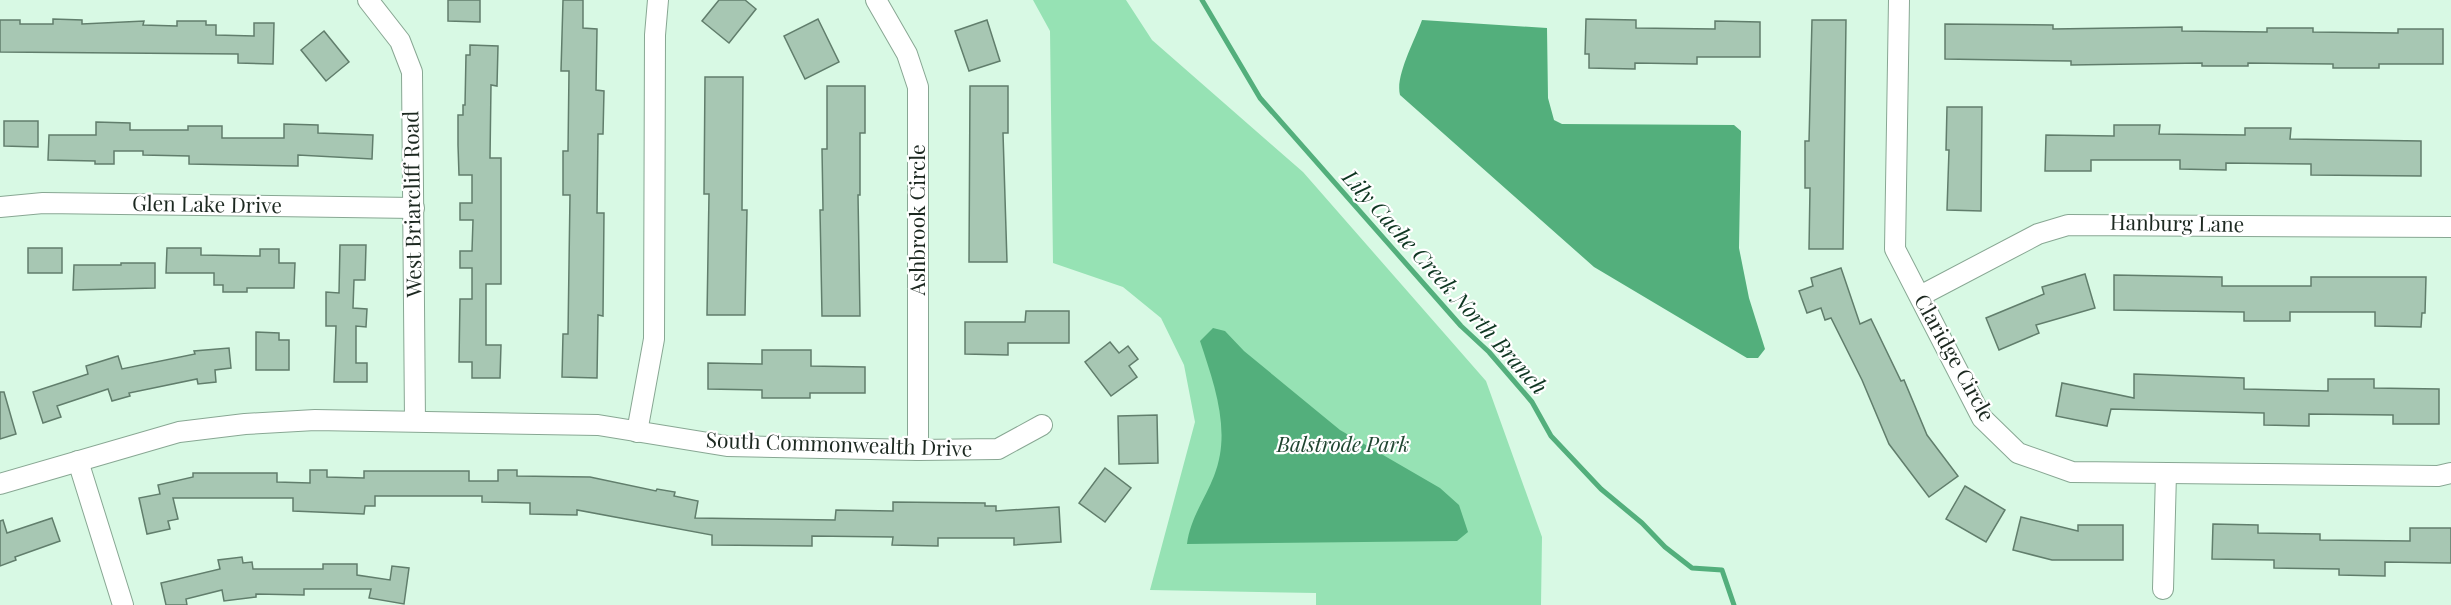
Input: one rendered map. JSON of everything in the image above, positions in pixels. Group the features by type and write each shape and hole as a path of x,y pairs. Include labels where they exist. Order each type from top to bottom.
{"street":[{"name":"West Briarcliff Road","path":"368,0 400,41 412,72 415,421"},
{"path":"637,432 654,339 655,34 658,0"},
{"name":"Ashbrook Circle","path":"876,0 908,54 918,87 918,450"},
{"name":"Claridge Circle","path":"1899,0 1895,249 1982,418 2018,453 2072,472 2438,476 2451,472"},
{"name":"Glen Lake Drive","path":"0,207 78,203 414,208"},
{"name":"Hanburg Lane","path":"1920,296 2038,234 2068,225 2451,227"},
{"name":"South Commonwealth Drive","path":"0,484 179,432 245,424 315,420 598,425 727,446 918,450 998,449 1042,425"},
{"path":"78,461 123,605"},
{"path":"2163,589 2166,473"}],"green space":[{"name":"Balstrode Park","path":"1033,0 1126,0 1152,40 1303,172 1486,381 1542,537 1541,605 1316,605 1316,593 1150,590 1195,422 1184,365 1161,318 1123,287 1053,263 1050,31"}],"shaded area":[{"path":"1422,20 1547,28 1548,98 1554,120 1562,124 1734,125 1741,131 1739,248 1749,298 1765,349 1758,358 1747,358 1594,267 1400,95 1400,78"},
{"path":"1213,328 1225,331 1244,351 1340,430 1440,488 1459,505 1468,532 1457,541 1187,544 1194,518 1214,476 1219,459 1221,425 1219,408 1200,341"}],"building":[{"path":"448,0 480,0 480,22 448,21"},
{"path":"563,0 583,0 583,28 597,29 596,90 604,91 603,134 598,134 597,213 604,213 603,316 598,315 597,378 562,377 563,334 568,334 570,195 563,195 563,151 568,151 569,71 561,71"},
{"path":"719,0 745,0 756,9 729,43 702,21"},
{"path":"53,19 82,20 82,24 144,21 143,25 177,26 177,21 206,21 206,25 216,25 216,35 254,36 254,23 274,23 273,64 238,63 238,54 0,52 0,20 20,20 20,24 53,24"},
{"path":"818,19 839,62 805,79 784,36"},
{"path":"1586,19 1636,20 1636,28 1715,29 1715,21 1760,22 1760,57 1697,57 1697,64 1635,63 1635,69 1589,68 1589,54 1585,54"},
{"path":"987,20 1000,61 969,71 955,31"},
{"path":"1812,20 1846,20 1843,249 1809,249 1810,188 1805,188 1805,141 1809,141"},
{"path":"1945,24 2053,25 2053,29 2182,27 2182,31 2267,32 2267,28 2313,28 2313,32 2398,33 2398,29 2443,29 2443,64 2379,64 2379,68 2333,68 2333,64 2071,65 2071,61 1945,59"},
{"path":"324,31 349,62 326,81 301,50"},
{"path":"470,45 498,46 497,86 491,85 490,158 501,158 501,284 486,284 486,345 501,345 500,378 472,378 472,362 459,362 460,299 472,299 472,268 460,268 460,251 472,251 473,220 460,220 460,203 472,203 472,175 459,175 458,145 458,115 463,115 463,105 465,105 466,55 470,55"},
{"path":"705,77 743,77 742,210 747,210 745,315 707,315 709,194 704,194"},
{"path":"827,86 865,86 865,133 860,133 860,195 858,195 860,316 822,316 820,210 823,210 822,149 827,149"},
{"path":"970,86 1008,86 1008,133 1003,133 1007,262 969,262"},
{"path":"1947,107 1982,107 1981,211 1947,210 1949,150 1946,150"},
{"path":"4,121 38,121 38,147 4,146"},
{"path":"96,122 130,123 130,130 188,130 188,126 222,126 222,138 284,138 284,124 318,125 318,133 373,135 372,159 298,155 298,166 189,164 189,156 143,155 143,151 114,151 114,164 95,164 95,161 48,160 49,135 96,135"},
{"path":"2114,125 2160,125 2159,134 2245,135 2245,128 2291,128 2290,139 2421,141 2421,176 2311,175 2311,164 2226,163 2226,170 2180,169 2180,160 2091,160 2091,171 2045,171 2046,135 2114,136"},
{"path":"340,245 366,245 365,280 354,280 353,308 367,309 366,327 356,326 356,363 367,363 367,382 334,382 336,326 326,326 326,292 339,293"},
{"path":"28,248 62,248 62,273 28,273"},
{"path":"167,248 201,248 201,255 260,256 260,249 279,249 279,263 295,263 294,288 247,288 247,292 223,292 223,285 214,285 214,273 166,273"},
{"path":"121,263 155,263 155,288 73,290 74,265 121,265"},
{"path":"1841,268 1860,324 1871,319 1901,381 1904,380 1927,435 1958,476 1929,497 1889,444 1862,380 1831,318 1825,320 1821,308 1807,313 1799,291 1813,286 1811,278"},
{"path":"2085,274 2095,308 2036,325 2039,333 1999,350 1986,318 2044,294 2042,287"},
{"path":"2114,275 2222,277 2222,286 2311,286 2311,277 2426,277 2425,313 2422,313 2421,327 2375,326 2375,312 2290,312 2290,321 2244,321 2244,312 2114,310"},
{"path":"1026,311 1069,311 1069,343 1008,343 1008,355 965,354 965,322 1025,322"},
{"path":"256,332 279,333 279,340 289,340 289,370 256,370"},
{"path":"1110,342 1119,353 1128,346 1138,359 1129,366 1137,377 1111,396 1085,362"},
{"path":"229,348 231,368 215,370 216,382 198,384 197,379 129,393 130,396 112,401 108,389 57,406 61,417 43,423 33,392 88,374 86,366 118,356 122,369 195,354 194,351"},
{"path":"762,350 811,350 811,366 865,367 865,393 810,393 810,398 762,398 762,390 708,389 708,363 762,364"},
{"path":"2134,374 2244,378 2244,389 2328,391 2328,379 2374,379 2374,388 2439,389 2439,424 2393,424 2393,415 2309,414 2309,426 2264,425 2264,413 2111,409 2107,426 2056,416 2062,383 2134,398"},
{"path":"0,392 4,392 16,434 0,439"},
{"path":"1157,415 1158,463 1119,464 1118,416"},
{"path":"1105,468 1131,488 1105,522 1079,503"},
{"path":"310,470 327,470 327,477 364,478 364,471 469,471 469,481 498,481 498,470 517,470 517,476 590,477 656,491 657,489 675,492 674,496 698,501 695,518 835,520 836,510 893,511 893,502 985,503 985,506 996,506 996,511 1059,507 1061,542 1014,545 1014,538 938,538 938,546 892,545 893,537 812,536 812,546 712,545 712,535 577,510 577,515 530,514 530,503 482,502 482,496 375,496 375,506 365,506 364,514 293,511 293,498 173,498 178,519 168,521 170,529 147,534 139,498 160,494 158,485 193,477 193,473 277,473 277,482 310,483"},
{"path":"1965,486 2005,510 1986,542 1946,519"},
{"path":"2021,517 2078,531 2078,525 2123,525 2123,560 2052,560 2013,550"},
{"path":"52,518 60,541 15,557 16,560 0,566 0,521 3,520 7,533"},
{"path":"2213,524 2258,525 2258,533 2320,534 2320,540 2410,541 2410,528 2451,528 2451,563 2385,562 2385,576 2339,575 2339,569 2274,568 2274,560 2212,559"},
{"path":"242,557 243,563 252,562 253,569 323,569 323,564 357,564 357,575 390,580 392,566 409,568 404,604 369,598 371,589 304,589 304,595 256,594 256,597 224,601 222,590 186,599 187,605 166,605 161,583 220,569 218,560"}],"waterway":[{"name":"Lily Cache Creek North Branch","path":"1202,0 1260,98 1461,326 1489,352 1532,402 1551,436 1601,489 1642,523 1665,547 1692,568 1722,570 1734,605"}]}
